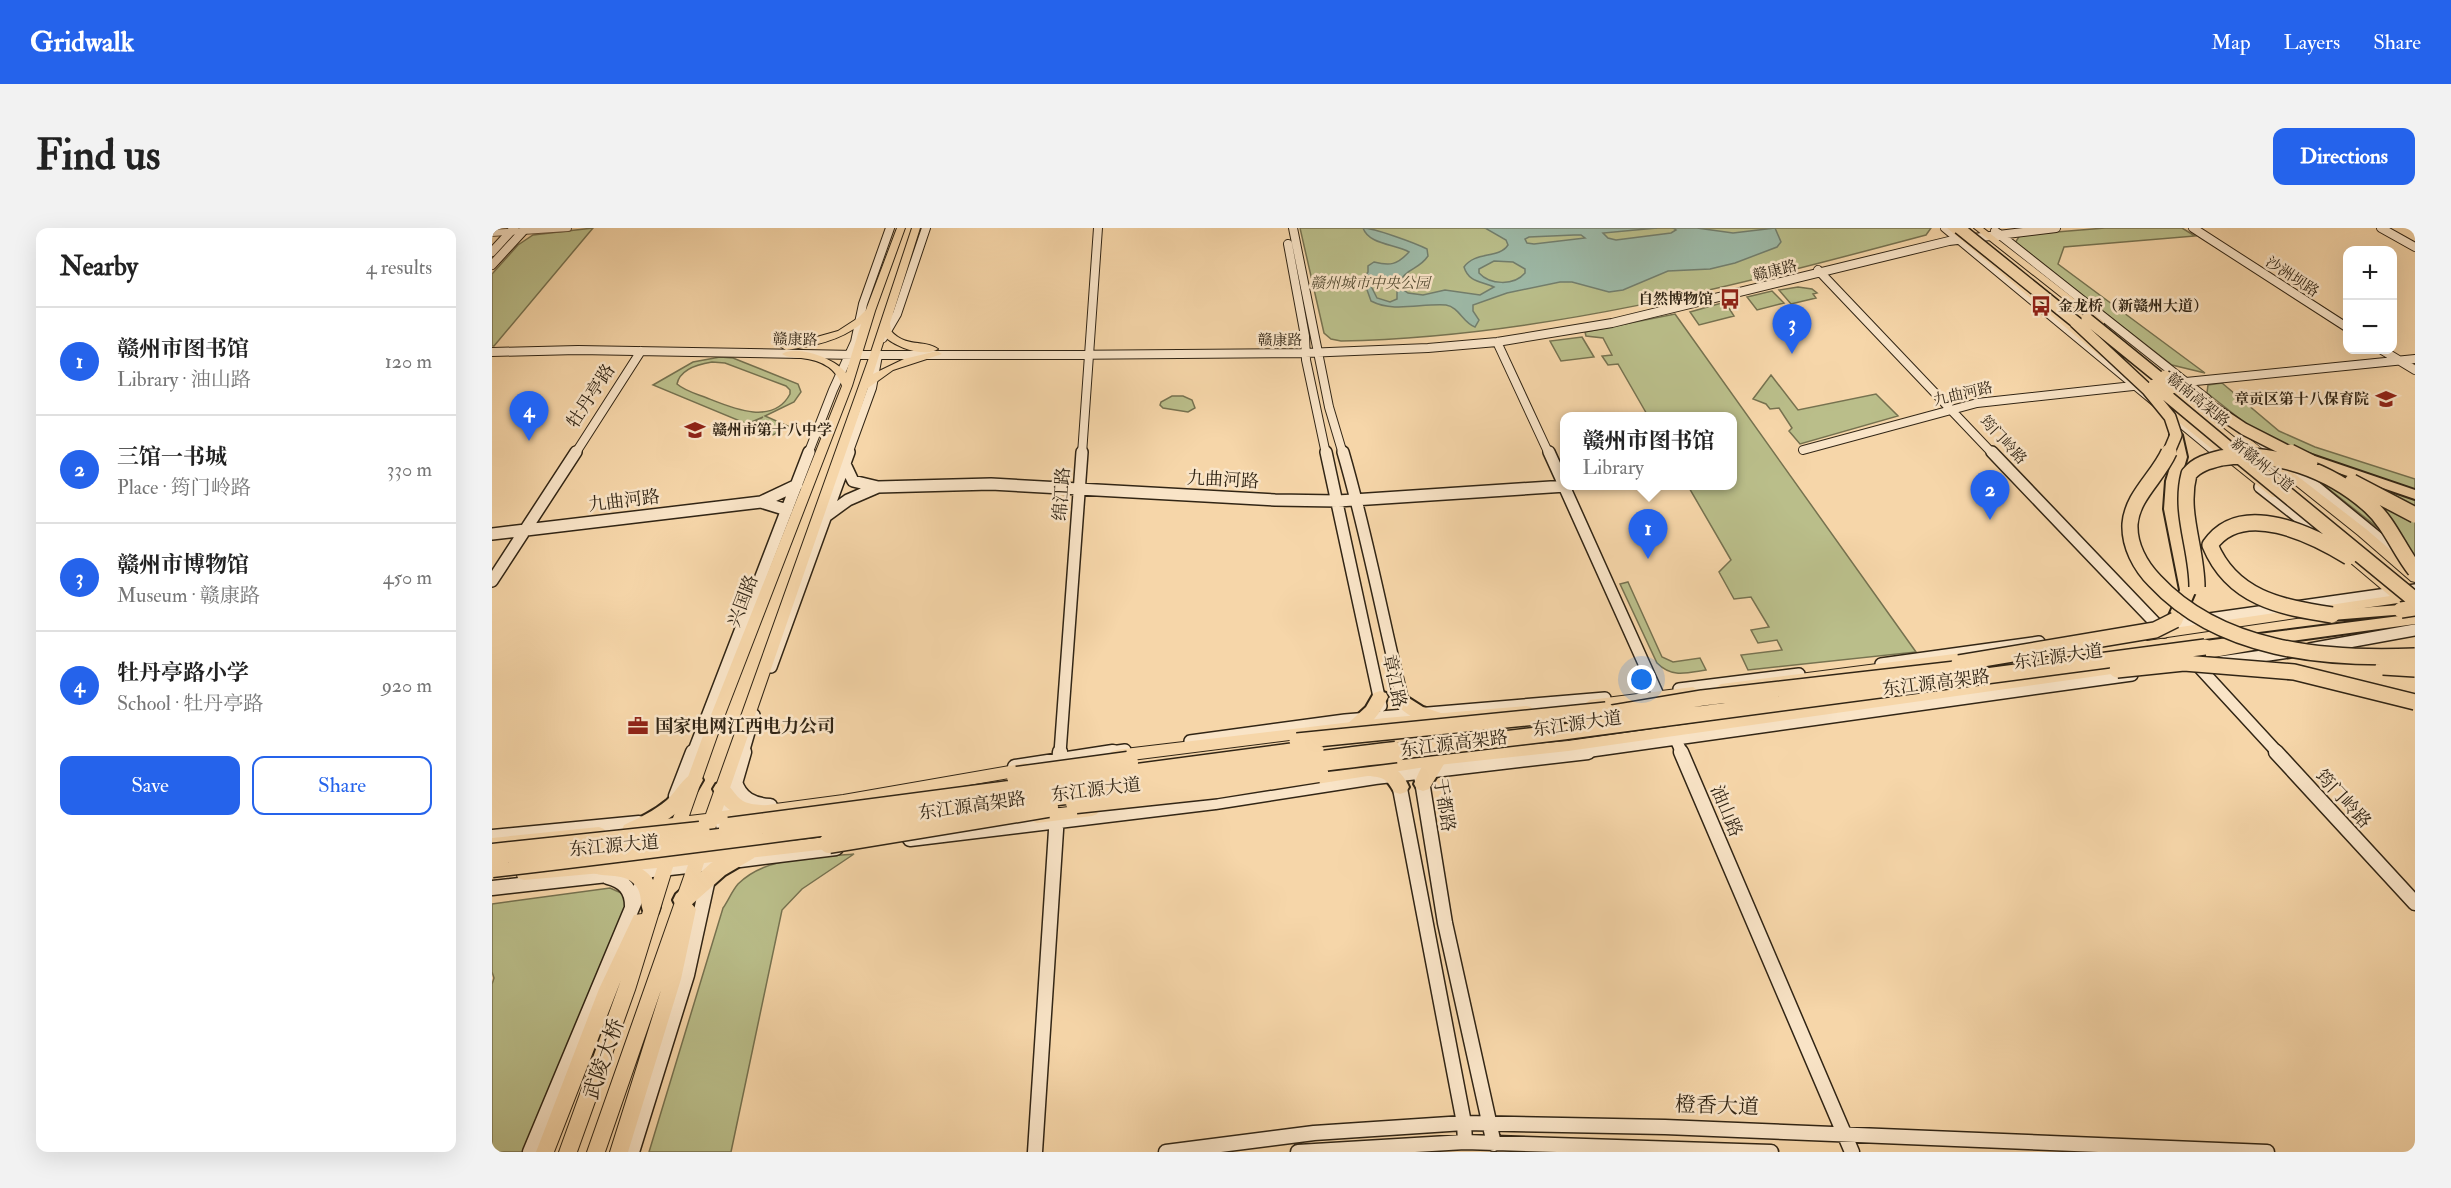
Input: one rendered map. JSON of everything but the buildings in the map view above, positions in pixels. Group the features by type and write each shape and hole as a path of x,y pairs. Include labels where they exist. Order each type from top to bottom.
{"highway":[{"name":"赣南高架路","path":"1974,231 2415,598"},
{"name":"赣南高架路","path":"2081,320 2415,585"},
{"path":"2081,320 2148,390 2170,417 2176,435 2180,457 2173,481 2171,509 2188,590 2175,620"},
{"path":"2081,320 2215,412 2244,429 2415,515"},
{"path":"2176,435 2165,460 2137,500 2131,517 2130,538 2138,559 2168,597 2196,617 2214,625 2289,649 2318,654 2370,657 2415,656"},
{"path":"2281,447 2314,461 2415,495"},
{"path":"1855,686 2154,630 2175,620 2192,600 2198,579 2184,497 2190,473 2201,464 2226,457 2251,457 2280,461 2339,483 2372,507 2415,569"},
{"path":"2242,525 2277,526 2307,534 2330,544 2390,586 2409,609 2332,615 2283,607 2255,595 2222,573 2210,545 2226,529 2242,525"},
{"name":"东江源高架路","path":"492,854 698,832 1223,760 1707,705 2409,609"},
{"path":"1855,686 1990,684 2191,664 2250,661 2415,669"},
{"path":"2191,664 2294,672 2338,681 2415,702"},
{"path":"1358,722 1372,711 1380,697"},
{"path":"843,801 1251,746 1707,705"},
{"path":"829,843 1060,805 1216,788 1421,755 1567,739 1707,705"},
{"name":"东江源高架路","path":"492,867 693,844 1218,773 1563,732 1707,705"},
{"path":"628,827 669,819 685,793 687,783"},
{"path":"726,806 768,809"},
{"path":"693,896 708,864 751,855"},
{"path":"598,871 623,868 653,877"}],"main road":[{"name":"兴国路","path":"687,783 847,386 854,351 901,228"},
{"path":"708,864 862,390 886,326 916,228"},
{"name":"新赣州大道","path":"1974,231 2362,532 2415,578"},
{"name":"新赣州大道","path":"1974,231 2409,609"},
{"path":"786,350 831,337 859,322 870,311"},
{"path":"886,326 902,344 935,352"},
{"path":"786,350 831,363 841,371 847,386"},
{"path":"862,390 873,378 904,362 935,352"},
{"name":"东江源大道","path":"2409,609 2415,598"},
{"name":"东江源大道","path":"768,809 843,801 1059,761 1384,720 1418,713 1659,694 2162,630 2409,609"},
{"name":"东江源大道","path":"751,855 829,843 1057,818 1212,795 1427,769 1568,746 1673,734 2089,673 2409,609"},
{"name":"东江源大道","path":"669,819 726,806"},
{"path":"545,1152 653,877 669,819"},
{"name":"东江源大道","path":"492,844 628,827"},
{"name":"东江源大道","path":"653,877 708,864"},
{"name":"东江源大道","path":"492,877 598,871"},
{"name":"武陵大桥","path":"568,1152 626,990 653,877"},
{"path":"619,1152 673,979 693,896"},
{"name":"武陵大桥","path":"597,1152 654,980 693,896"}],"street":[{"path":"492,233 568,228"},
{"path":"492,837 628,827 660,811 687,783 797,484 841,371 854,351 863,304 890,228"},
{"path":"886,326 897,314 926,228"},
{"name":"绵江路","path":"1035,1152 1059,761 1098,228"},
{"name":"章江路","path":"1284,228 1305,336 1312,347"},
{"name":"章江路","path":"1293,228 1338,501 1384,720 1387,774 1464,1123 1465,1142"},
{"path":"1945,228 1974,231 2186,382 2415,569"},
{"name":"赣康路","path":"1312,347 1428,348 1497,342 1638,318 1974,231 2056,228"},
{"name":"沙洲坝路","path":"2193,228 2343,325"},
{"path":"2381,228 2415,247"},
{"path":"492,252 512,230"},
{"path":"492,265 525,230"},
{"path":"1974,231 2133,386 2409,609 2415,590"},
{"name":"赣康路","path":"492,347 588,344 935,352 1420,345 1489,338 1608,319 1820,271"},
{"name":"筠门岭路","path":"1820,271 2162,630"},
{"name":"油山路","path":"1497,342 1560,474"},
{"name":"于都路","path":"1312,347 1418,713 1445,923 1492,1125 1494,1144"},
{"name":"赣康路","path":"492,352 786,350"},
{"name":"牡丹亭路","path":"492,581 641,351"},
{"path":"726,806 754,717 872,388 877,351"},
{"path":"2389,354 2415,370"},
{"path":"2186,382 2415,359"},
{"name":"九曲河路","path":"1803,450 1977,403 2133,386"},
{"path":"844,464 853,481 878,487"},
{"path":"761,502 797,484"},
{"name":"九曲河路","path":"878,487 966,484 1080,488 1275,500 1338,501 1560,485"},
{"path":"825,517 848,500 878,487"},
{"name":"油山路","path":"1567,490 1659,694 1673,734 1852,1152"},
{"path":"761,502 787,510"},
{"name":"九曲河路","path":"492,534 761,502"},
{"path":"1673,734 1990,697 2191,664 2358,641 2415,630"},
{"name":"筠门岭路","path":"2191,664 2415,903"},
{"path":"726,806 739,794 744,799 768,809 1059,761"},
{"path":"632,1152 687,975 693,896 751,855 1057,818"},
{"path":"492,888 598,871 626,885 632,896 630,916"},
{"path":"530,1152 592,997 630,916 653,877"},
{"name":"橙香大道","path":"1166,1152 1314,1133 1464,1123 1665,1127 2267,1152"},
{"path":"1298,1152 1465,1142 1771,1152"}],"green space":[{"path":"593,228 492,346 492,274 518,245 533,235"},
{"name":"赣州城市中央公园","path":"1300,228 1931,228 1926,235 1782,273 1636,306 1490,330 1341,341 1331,339 1324,333"},
{"path":"2105,228 2182,228 2195,236 2064,247 2058,264 2205,373 2172,365 2015,243 2020,235"},
{"path":"1798,287 1812,289 1817,293 1813,294 1816,298 1791,304 1779,290"},
{"path":"1772,291 1784,303 1757,310 1747,297"},
{"path":"1725,302 1734,316 1699,325 1690,312"},
{"path":"1675,314 1916,652 1748,670 1741,655 1782,650 1777,640 1758,643 1751,630 1769,627 1751,597 1734,599 1719,572 1731,560 1690,490 1737,490 1737,412 1646,412 1618,364 1608,365 1602,356 1612,355 1603,338 1586,336 1585,332"},
{"path":"1582,337 1594,357 1561,361 1550,341"},
{"path":"720,357 733,358 798,384 801,392 794,402 765,416 788,426 773,435 749,425 763,417 747,424 653,385 693,362","holes":["712,362 725,363 786,386 790,394 783,404 773,410 751,412 717,402 677,384 682,375 691,368"]},
{"path":"1771,375 1798,410 1876,394 1898,416 1800,444 1789,431 1792,428 1779,408 1770,409 1766,404 1753,399"},
{"path":"2222,383 2279,431 2315,447 2415,479 2415,557 2207,393 2208,385"},
{"path":"1172,396 1183,396 1192,400 1195,408 1188,412 1163,408 1160,405"},
{"path":"1628,582 1662,657 1673,662 1700,658 1706,670 1674,673 1657,663 1620,584"},
{"path":"854,854 802,889 782,910 731,1152 649,1152 723,908 738,884 763,868 778,863"},
{"path":"610,888 628,896 624,915 523,1152 492,1152 492,984 494,978 492,972 492,904"}],"shaded area":[{"path":"1363,228 1385,233 1427,249 1428,256 1404,275 1398,286 1408,293 1423,295 1445,290 1480,295 1494,287 1473,279 1464,267 1474,259 1499,252 1508,245 1506,240 1485,228 1657,228 1603,233 1608,238 1616,240 1671,233 1676,230 1673,228 1697,228 1733,233 1775,228 1781,242 1777,247 1735,263 1710,269 1668,271 1623,290 1609,292 1572,282 1560,282 1507,293 1473,305 1473,311 1479,320 1475,327 1446,305 1399,307 1380,305 1371,301 1366,287 1360,283 1368,272 1368,266 1374,262 1393,263 1401,260 1409,252 1377,241 1366,234","holes":["1581,235 1585,238 1534,244 1527,243 1525,239","1494,261 1513,262 1525,269 1525,273 1509,282 1495,282 1479,273 1479,269","1377,282 1397,289 1397,299 1390,302 1377,298 1371,286"]}],"place":[{"name":"自然博物馆","path":"1730,299"},
{"name":"金龙桥（新赣州大道）","path":"2041,306"},
{"name":"赣州市博物馆","path":"1792,354"},
{"name":"章贡区第十八保育院","path":"2386,399"},
{"name":"赣州市第十八中学","path":"695,430"},
{"name":"牡丹亭路小学","path":"529,441"},
{"name":"三馆一书城","path":"1990,520"},
{"name":"赣州市图书馆","path":"1648,559"},
{"name":"国家电网江西电力公司","path":"638,726"}]}
